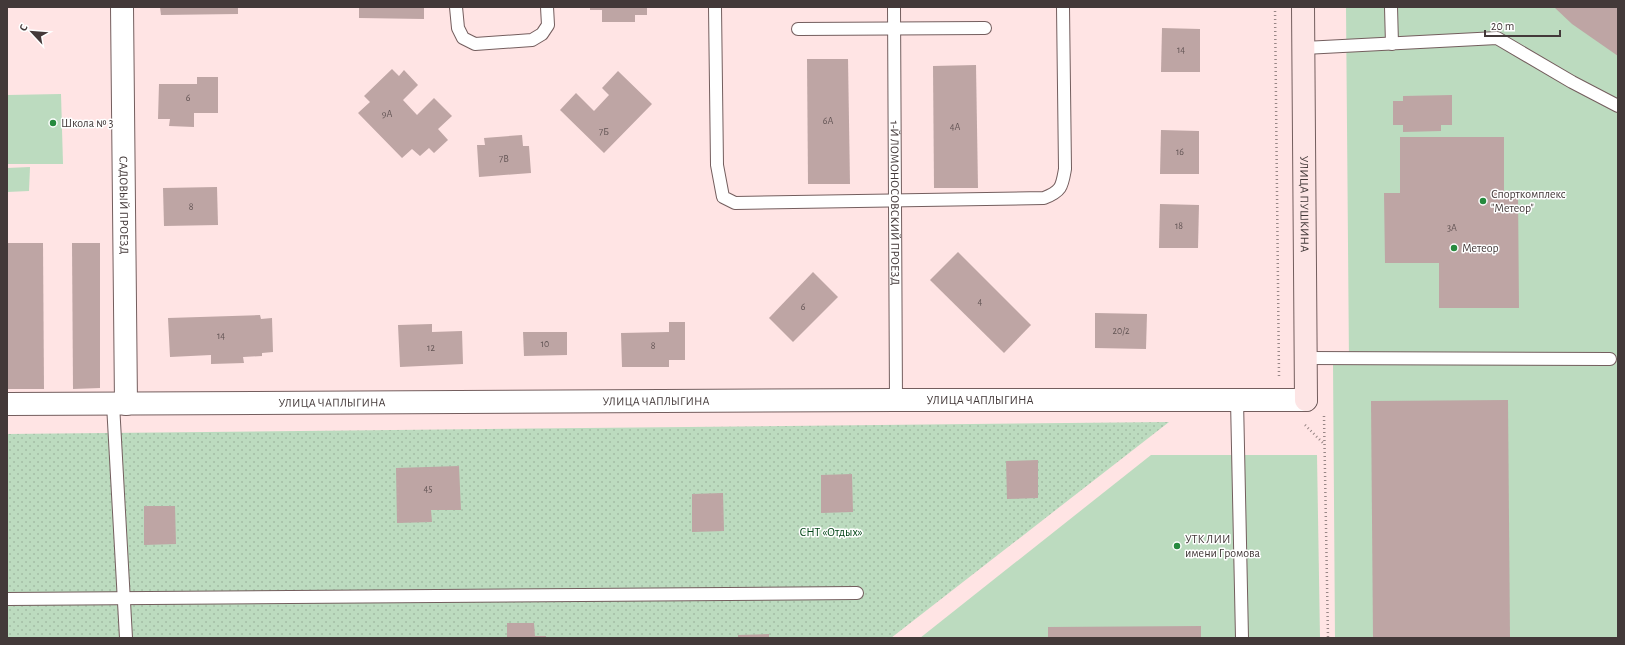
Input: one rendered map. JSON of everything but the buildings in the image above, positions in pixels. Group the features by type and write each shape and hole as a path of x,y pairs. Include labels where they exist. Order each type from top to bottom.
{"street":[{"name":"САДОВЫЙ ПРОЕЗД","path":"120,404 122,7"},
{"name":"УЛИЦА ПУШКИНА","path":"1303,7 1306,400"},
{"name":"УЛИЦА ЧАПЛЫГИНА","path":"7,404 896,400 1306,400"}],"lane":[{"path":"456,7 458,28 463,38 475,44 532,40 542,34 548,25 547,7"},
{"path":"715,7 717,165 723,197 735,203 1044,198 1054,194 1062,187 1065,169 1063,7"},
{"name":"1-Й ЛОМОНОСОВСКИЙ ПРОЕЗД","path":"894,7 896,400"},
{"path":"1392,7 1392,44"},
{"path":"798,29 985,28"},
{"path":"1304,48 1497,38 1572,82 1618,106"},
{"path":"1305,358 1610,359"},
{"path":"1237,400 1242,638"},
{"path":"120,404 123,597 126,638"},
{"path":"7,599 123,597 857,594"}],"path":[{"path":"1275,7 1280,400 1324,444 1328,638"}],"green space":[{"name":"Спорткомплекс \"Метеор\"","path":"1346,7 1618,7 1618,638 1335,638 1333,363 1349,362"},
{"path":"61,94 63,164 7,164 7,95"},
{"path":"30,167 29,191 7,192 7,168"},
{"name":"СНТ «Отдых»","path":"1169,422 891,638 7,638 7,434"},
{"name":"УТК ЛИИ имени Громова","path":"1151,455 1317,455 1320,638 920,638"}],"place":[{"name":"Школа № 3","path":"53,123"},
{"name":"Спорткомплекс \"Метеор\"","path":"1483,201"},
{"name":"Метеор","path":"1454,248"},
{"name":"УТК ЛИИ имени Громова","path":"1177,546"}]}
